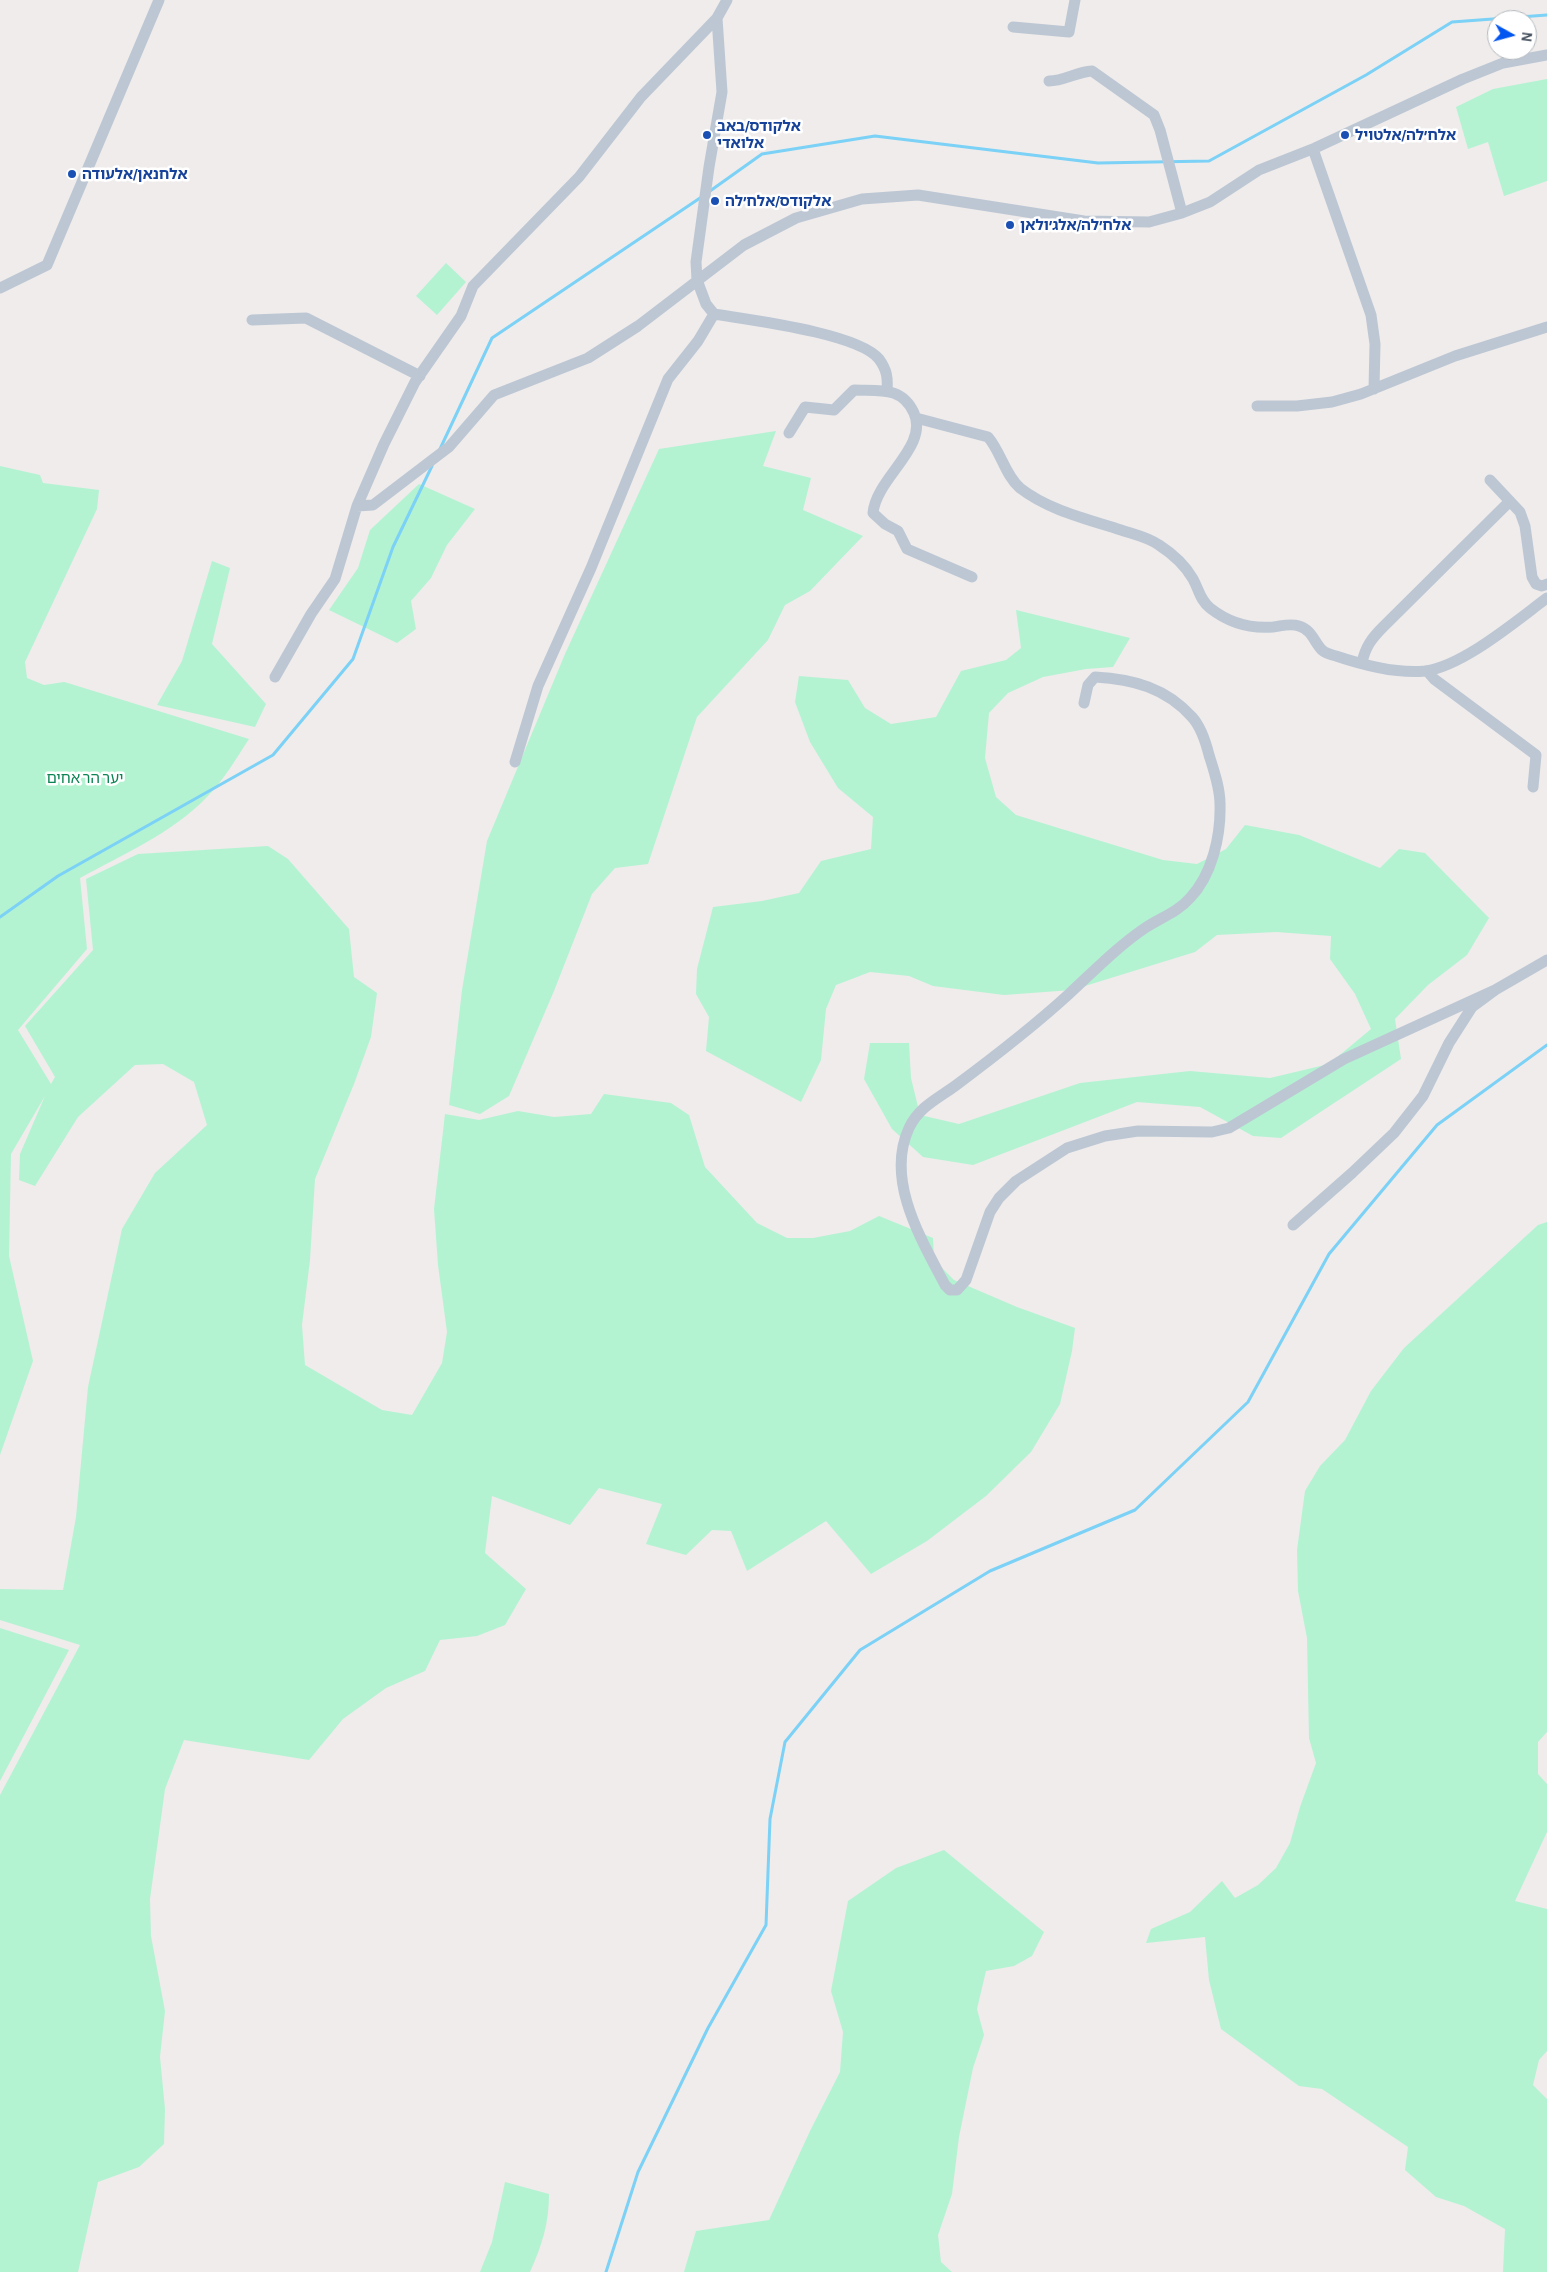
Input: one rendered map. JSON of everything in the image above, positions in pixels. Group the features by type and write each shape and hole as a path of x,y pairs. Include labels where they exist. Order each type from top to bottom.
{"street":[{"path":"0,288 47,265 159,0"},
{"path":"275,677 311,614 335,578 357,506 384,444 420,376 461,316 473,286 580,177 641,97 717,18 727,0"},
{"path":"1013,27 1069,32 1075,0"},
{"path":"717,18 722,92 709,167 696,262 697,280 706,304 714,314 825,334 855,344 878,358 888,375 887,391"},
{"path":"357,506 373,505 449,447 494,395 588,358 638,326 744,245 796,218 862,199 918,194 1084,221 1149,222 1182,213 1210,202 1259,170 1313,149 1503,63 1547,55"},
{"path":"1049,81 1060,81 1082,72 1092,71 1154,115 1160,130 1182,213"},
{"path":"1313,149 1371,314 1375,344 1374,389"},
{"path":"515,762 538,686 591,568 668,379 698,341 714,314"},
{"path":"252,320 306,318 420,376"},
{"path":"1257,406 1297,406 1332,402 1374,389 1455,356 1547,327"},
{"path":"789,433 805,407 834,410 854,390 887,391 902,396 910,403 918,426 913,442 891,474 874,506 873,513 885,524 898,531 907,549 972,577"},
{"path":"916,418 988,437 995,444 1010,475 1019,487 1035,498 1070,514 1140,536 1157,544 1175,556 1195,582 1199,597 1209,608 1224,617 1249,627 1290,624 1300,626 1315,638 1323,650 1362,663 1398,670 1427,671 1441,667 1514,625 1547,598"},
{"path":"1490,480 1520,512 1525,526 1532,577 1536,584 1542,586 1547,584"},
{"path":"1362,663 1365,651 1382,627 1510,500"},
{"path":"1427,671 1434,679 1536,755 1533,786"},
{"path":"1084,703 1088,685 1095,677 1119,678 1158,689 1182,707 1194,719 1205,740 1217,780 1220,803 1215,846 1202,882 1190,899 1145,928 1098,965 1070,993 1031,1026 954,1087 931,1101 917,1115 910,1127 900,1157 903,1185 920,1238 945,1285 950,1290 957,1290 966,1280 990,1212 999,1198 1016,1181 1067,1148 1105,1136 1138,1131 1212,1132 1229,1128 1344,1059 1495,990 1547,960"},
{"path":"1292,1225 1352,1173 1394,1133 1423,1096 1449,1043 1472,1007 1495,990"}],"green space":[{"path":"1547,79 1547,181 1504,196 1488,142 1468,149 1456,107 1493,89"},
{"path":"446,263 466,282 437,315 416,296"},
{"path":"776,431 763,466 811,478 803,510 863,536 810,591 785,605 768,640 697,717 648,864 615,868 592,894 554,991 509,1096 480,1114 449,1105 462,990 487,841 565,654 659,449"},
{"name":"יער הר אחים","path":"0,466 40,475 43,483 99,490 97,509 25,662 27,678 44,685 64,682 249,739 229,770 193,811 162,833 80,878 87,949 18,1030 51,1084 55,1077 25,1026 93,950 86,879 138,854 268,846 288,859 349,929 354,977 377,993 371,1037 315,1179 310,1260 302,1325 305,1365 382,1410 412,1415 442,1363 447,1332 438,1265 434,1209 445,1114 479,1120 518,1111 554,1117 591,1114 604,1094 671,1103 689,1115 705,1167 757,1223 787,1238 813,1238 850,1231 879,1216 933,1238 934,1260 954,1280 1017,1307 1075,1328 1072,1351 1060,1404 1031,1452 986,1496 927,1541 871,1574 826,1521 747,1571 731,1531 712,1530 686,1555 646,1544 662,1504 599,1488 570,1525 492,1496 485,1553 526,1589 505,1625 477,1636 440,1640 425,1671 386,1688 343,1719 309,1760 184,1740 165,1789 150,1899 151,1936 165,2011 160,2057 165,2109 164,2144 139,2167 98,2182 78,2272 0,2272 0,1795 80,1645 0,1620 0,1589 63,1590 76,1517 88,1387 122,1229 155,1173 207,1125 194,1082 163,1064 135,1065 78,1117 35,1186 19,1180 20,1154 45,1096 11,1154 9,1256 33,1361 0,1455"},
{"path":"419,484 475,509 447,545 431,578 411,601 416,629 397,643 329,610 358,568 370,530"},
{"path":"212,561 230,568 212,644 266,704 255,727 157,705 182,661"},
{"path":"1016,610 1130,638 1113,667 1086,669 1043,677 1008,693 989,713 985,758 996,797 1016,815 1163,860 1197,864 1226,849 1245,825 1299,835 1380,868 1399,849 1425,853 1489,918 1467,955 1428,985 1395,1019 1401,1059 1281,1138 1253,1136 1200,1107 1137,1102 973,1165 923,1157 892,1129 864,1079 870,1043 909,1043 911,1078 920,1115 959,1124 1080,1083 1190,1071 1270,1078 1329,1064 1371,1029 1355,994 1330,959 1331,936 1276,932 1217,935 1195,952 1072,990 1004,995 933,986 909,976 870,972 836,985 826,1009 821,1060 801,1102 706,1051 709,1017 696,994 697,969 713,907 762,901 799,893 821,861 871,849 873,817 838,788 810,742 795,702 799,676 848,680 865,708 891,724 936,717 961,671 1006,660 1021,648"},
{"path":"1547,1222 1547,1732 1538,1742 1538,1774 1547,1784 1547,1832 1515,1901 1547,1909 1547,2051 1539,2060 1533,2085 1547,2099 1547,2272 1503,2272 1505,2229 1464,2206 1436,2197 1405,2170 1408,2147 1322,2089 1299,2086 1221,2029 1209,1980 1205,1937 1146,1943 1151,1929 1190,1912 1222,1881 1235,1898 1258,1885 1276,1868 1290,1843 1300,1807 1316,1763 1309,1738 1307,1638 1298,1591 1297,1550 1305,1491 1320,1466 1345,1440 1371,1391 1404,1348 1538,1225"},
{"path":"0,1628 69,1650 0,1781"},
{"path":"944,1850 1044,1932 1032,1956 1014,1966 986,1971 977,2009 984,2035 973,2068 959,2137 952,2194 938,2235 941,2262 952,2272 684,2272 696,2231 769,2220 810,2131 840,2072 843,2032 831,1991 848,1901 896,1868"},
{"path":"505,2182 549,2194 548,2215 544,2234 530,2272 480,2272 492,2242"}],"waterway":[{"path":"710,191 762,154 875,136 1098,163 1209,161 1366,75 1452,22 1547,15"},
{"path":"440,449 492,338 703,196"},
{"path":"0,917 58,876 273,755 353,659 393,547 432,466"},
{"path":"606,2272 638,2172 708,2028 766,1925 770,1819 785,1742 860,1650 990,1571 1135,1510 1248,1402 1329,1254 1437,1125 1547,1045"}],"place":[{"name":"אלקודס/באב אלואדי","path":"707,135"},
{"name":"אלח׳לה/אלטויל","path":"1345,135"},
{"name":"אלחנאן/אלעודה","path":"72,174"},
{"name":"אלקודס/אלח׳לה","path":"715,201"},
{"name":"אלח׳לה/אלג׳ולאן","path":"1010,225"}]}
